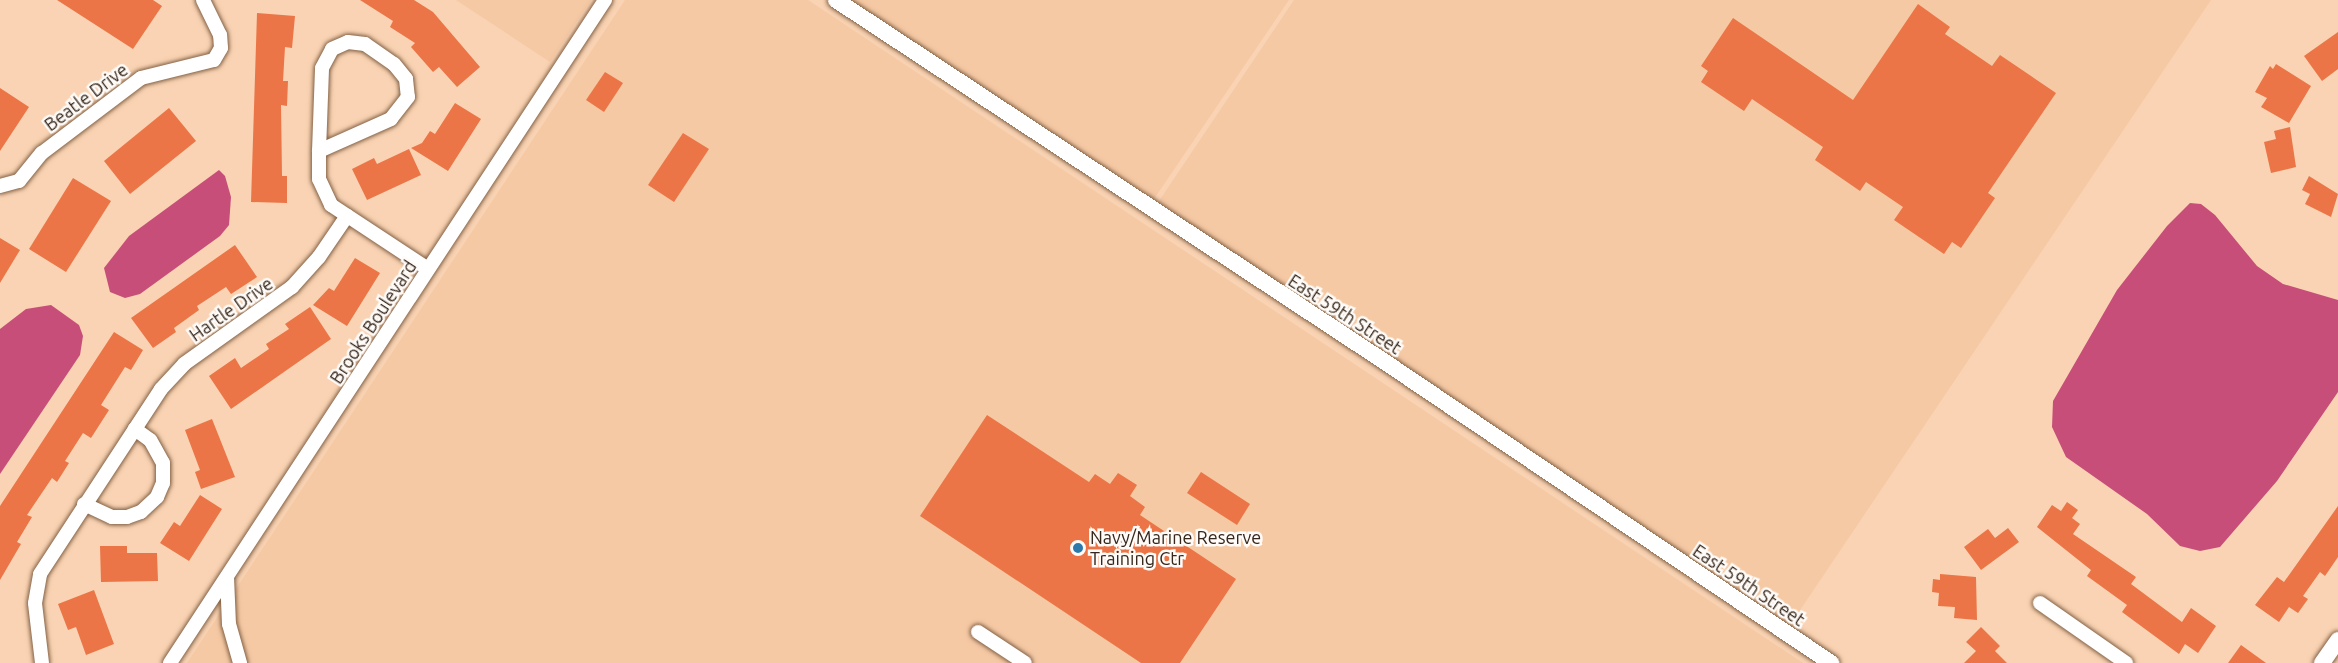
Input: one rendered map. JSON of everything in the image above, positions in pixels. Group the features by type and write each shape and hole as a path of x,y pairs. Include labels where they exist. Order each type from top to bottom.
{"street":[{"name":"Beatle Drive","path":"0,186 19,181 42,153 141,78 213,60 221,40 203,0"},
{"name":"Brooks Boulevard","path":"170,663 605,0"},
{"name":"East 59th Street","path":"836,0 1382,360 1831,663"},
{"path":"319,151 391,120 405,105 408,86 401,70 364,44 342,44 324,62 319,151 322,190 331,205 428,269"},
{"name":"Hartle Drive","path":"42,663 35,603 38,581 47,560 135,429 174,374 292,287 319,257 347,216"},
{"path":"84,504 112,517 127,517 141,512 157,497 163,483 163,463 150,440 135,429"},
{"path":"227,577 229,624 240,663"},
{"path":"2040,603 2127,663"},
{"path":"978,632 1025,663"},
{"path":"2322,663 2338,640"}],"shaded area":[{"path":"456,0 591,0 550,62"},
{"path":"625,0 808,0 1803,663 187,663"},
{"path":"850,0 1289,0 1152,202"},
{"path":"1294,0 2211,0 1788,628 1157,204"},
{"path":"219,170 225,176 231,197 229,225 220,236 140,294 125,298 110,292 104,268 129,236"},
{"path":"2190,203 2201,204 2215,215 2257,266 2283,284 2338,300 2338,392 2277,481 2220,547 2200,551 2180,546 2147,514 2066,457 2052,427 2053,401 2117,290 2167,226"},
{"path":"51,305 79,325 83,336 80,355 0,474 0,329 26,309"}],"building":[{"path":"57,0 153,0 162,6 133,49"},
{"path":"360,0 414,0 433,12 480,67 457,87 439,67 433,72 411,47 415,43 390,27 393,21"},
{"path":"1918,4 1950,27 1945,34 1992,66 2000,55 2056,93 1988,193 1995,198 1961,248 1952,242 1944,254 1894,220 1903,207 1866,182 1860,191 1815,160 1823,147 1752,99 1744,111 1701,82 1708,71 1701,66 1733,18 1853,100"},
{"path":"257,13 295,16 292,48 285,47 283,81 288,81 287,106 281,105 282,176 287,176 287,203 251,202"},
{"path":"2338,32 2338,69 2322,81 2304,56"},
{"path":"2276,64 2311,86 2289,123 2261,107 2267,98 2255,92 2270,66 2273,69"},
{"path":"605,72 623,83 604,112 586,100"},
{"path":"0,88 29,107 0,151"},
{"path":"455,103 481,119 448,171 411,148 422,143 430,131 435,134"},
{"path":"169,108 196,141 130,194 104,161"},
{"path":"2290,127 2296,167 2271,173 2264,142 2276,139 2274,131"},
{"path":"683,133 709,149 674,202 648,185"},
{"path":"409,149 421,175 367,200 352,169 374,158 377,164"},
{"path":"2309,176 2338,194 2331,217 2305,204 2310,194 2302,190"},
{"path":"73,178 111,201 66,272 29,249"},
{"path":"0,238 20,250 0,283"},
{"path":"235,245 257,277 231,294 226,287 197,306 199,310 174,328 176,332 153,348 131,318"},
{"path":"355,258 380,273 347,326 313,305 329,288 334,291"},
{"path":"310,307 331,339 231,409 209,376 235,358 241,368 269,349 266,344 289,329 285,324"},
{"path":"114,332 143,350 131,370 125,367 101,405 109,410 91,438 83,433 65,461 69,463 57,482 52,478 27,515 32,517 17,542 21,544 0,580 0,506"},
{"name":"Navy/Marine Reserve Training Ctr","path":"987,415 1089,482 1095,474 1110,484 1118,473 1137,485 1130,496 1145,507 1140,515 1236,579 1180,663 1141,663 920,516"},
{"path":"212,419 235,477 201,489 195,472 200,470 185,430"},
{"path":"1201,472 1250,504 1237,525 1187,493"},
{"path":"200,495 222,509 189,561 160,543 174,522 180,526"},
{"path":"2067,502 2078,510 2072,518 2080,524 2073,534 2136,577 2131,584 2182,622 2191,608 2216,626 2198,653 2185,644 2179,654 2122,612 2127,605 2087,576 2091,570 2037,527 2052,505 2061,511"},
{"path":"2338,506 2338,557 2325,576 2320,572 2303,596 2308,599 2298,613 2289,607 2279,622 2255,605 2277,577 2284,582"},
{"path":"2008,528 2019,542 1981,570 1964,547 1988,529 1995,538"},
{"path":"100,546 127,546 127,553 157,553 158,581 101,582"},
{"path":"1940,574 1976,577 1977,620 1954,618 1955,607 1938,606 1939,593 1932,592 1933,579 1940,580"},
{"path":"94,590 114,644 86,655 76,627 68,630 58,604"},
{"path":"1981,627 2000,646 1995,651 2007,663 1964,663 1976,651 1966,642"},
{"path":"2241,645 2266,663 2228,663"}],"place":[{"name":"Navy/Marine Reserve Training Ctr","path":"1078,548"}]}
